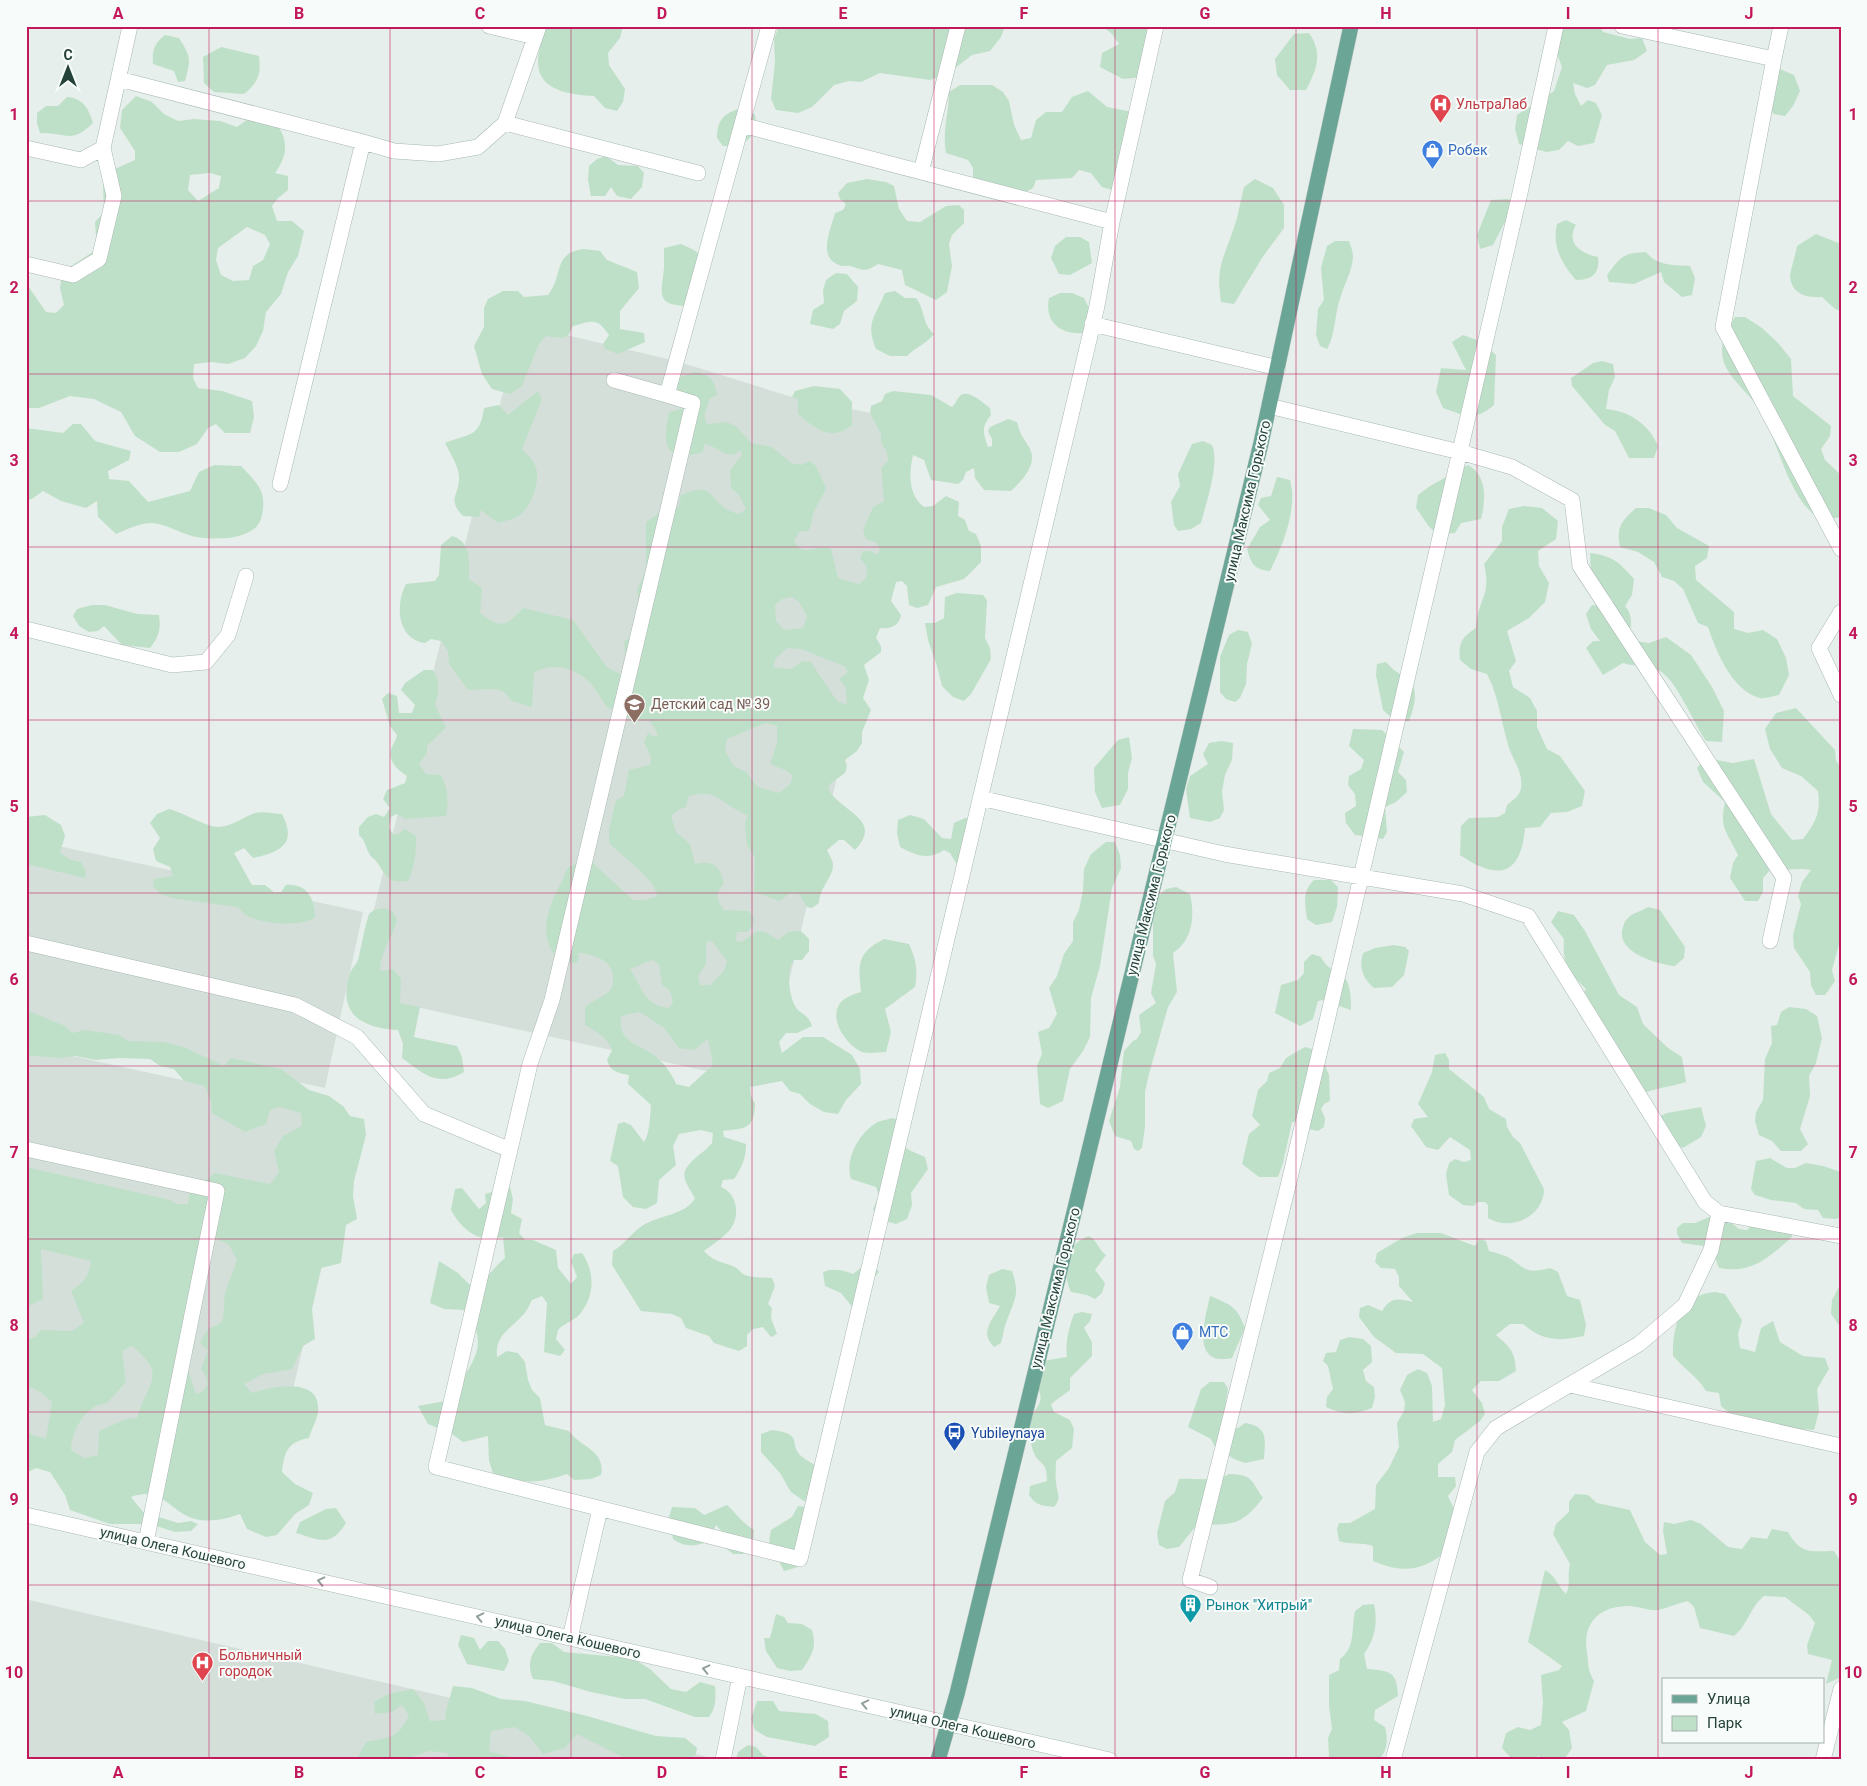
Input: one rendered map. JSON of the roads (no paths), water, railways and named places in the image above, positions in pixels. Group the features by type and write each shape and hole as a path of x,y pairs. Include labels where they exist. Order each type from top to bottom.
{"main road":[{"name":"улица Максима Горького","path":"938,1760 946,1723 959,1685 1270,406 1351,26"}],"street":[{"path":"26,264 73,275 99,259 114,196 103,148 130,26"},
{"path":"119,79 394,151 438,154 478,147 505,123 537,32 489,26"},
{"path":"667,395 769,26"},
{"path":"921,172 958,26"},
{"path":"614,380 693,403 552,1000 530,1064 436,1467 800,1560 1092,324 1112,222 1156,26"},
{"path":"1210,1588 1190,1580 1289,1182 1361,877 1460,452 1556,26"},
{"path":"1622,26 1774,59"},
{"path":"1781,26 1723,327 1841,549"},
{"path":"505,123 698,174"},
{"path":"742,125 1112,222"},
{"path":"280,484 363,142"},
{"path":"26,148 81,160 103,148"},
{"path":"1092,324 1278,368"},
{"path":"1270,406 1512,466 1572,500 1580,566 1784,878 1770,941"},
{"path":"26,629 172,665 206,662 228,634 246,576"},
{"path":"1841,612 1819,648 1841,695"},
{"path":"980,798 1164,842 1463,894 1528,916 1705,1202 1718,1213 1841,1236"},
{"path":"26,943 295,1005 357,1036 424,1114 510,1150"},
{"path":"26,1149 217,1191 146,1542"},
{"path":"1394,1760 1477,1452 1496,1428 1639,1344 1685,1305 1711,1250 1718,1213"},
{"path":"1570,1385 1841,1446"},
{"path":"570,1638 600,1509"},
{"name":"улица Олега Кошевого","path":"26,1514 1110,1760"},
{"path":"723,1760 740,1676"},
{"path":"1822,1760 1841,1689"}],"place":[{"name":"УльтраЛаб","path":"1440,123"},
{"name":"Робек","path":"1432,169"},
{"name":"Детский сад № 39","path":"635,723"},
{"name":"МТС","path":"1183,1351"},
{"name":"Yubileynaya","path":"955,1452"},
{"name":"Рынок \"Хитрый\"","path":"1190,1624"},
{"name":"Больничный городок","path":"203,1682"}]}
